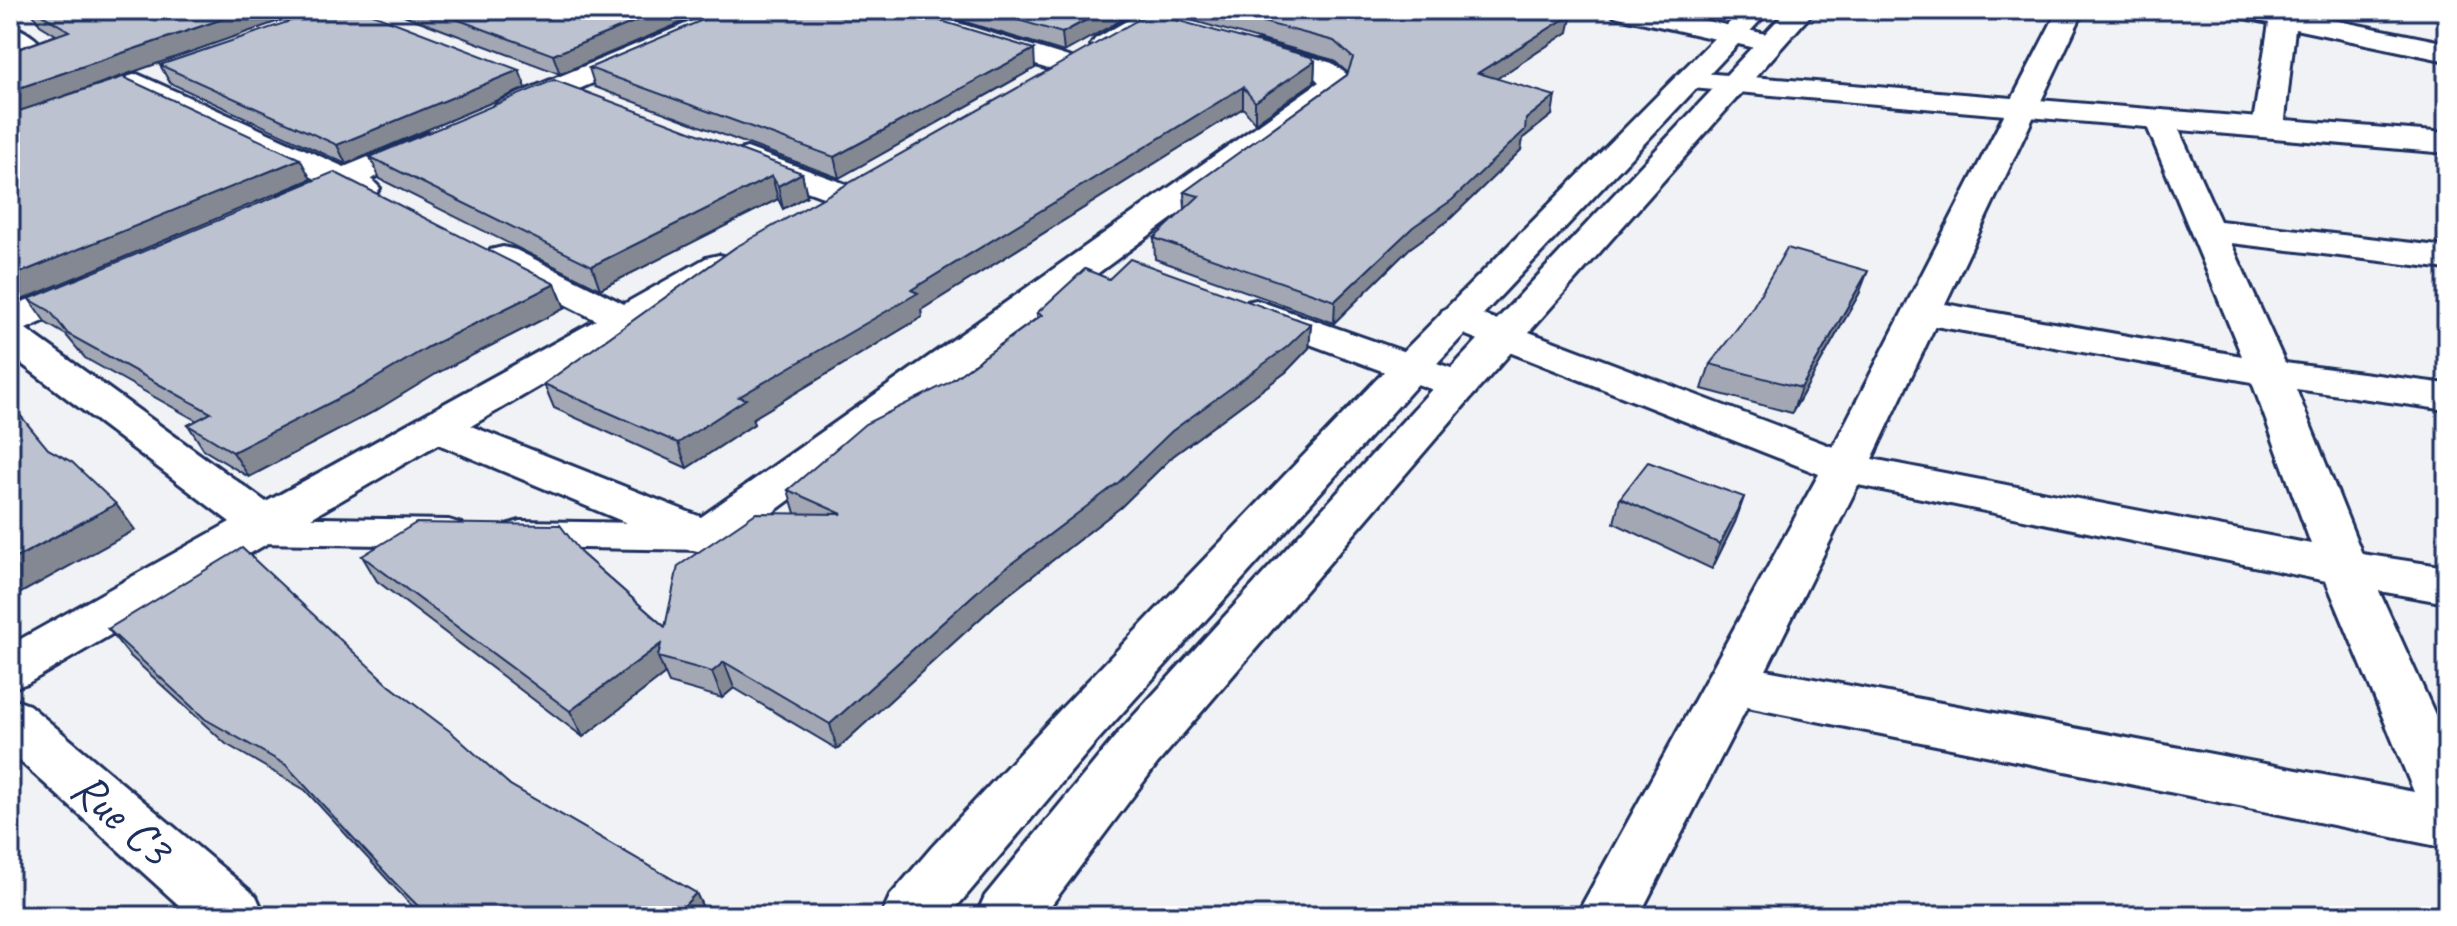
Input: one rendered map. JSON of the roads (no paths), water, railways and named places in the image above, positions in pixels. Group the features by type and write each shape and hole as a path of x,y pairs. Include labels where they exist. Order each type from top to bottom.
{"street":[{"path":"258,216 742,10"},
{"path":"888,10 1068,66"},
{"path":"1623,10 1753,29"},
{"path":"912,916 953,865 1078,726 1457,318 1690,81 1753,29 1802,10"},
{"path":"1607,916 1733,684 1845,468 2071,10"},
{"path":"2244,10 2447,52"},
{"path":"2268,128 2283,18"},
{"path":"1028,89 1163,20"},
{"path":"10,63 30,55 32,51 15,25"},
{"path":"1007,916 1138,748 1459,385 1734,84 1753,29"},
{"path":"20,354 259,527 706,537 1333,86 1334,76 1322,69 1235,45"},
{"path":"181,67 123,88 346,179 388,200"},
{"path":"516,70 604,103"},
{"path":"1690,81 2447,143"},
{"path":"2159,119 2269,373 2344,568 2447,803"},
{"path":"723,149 855,187 802,218"},
{"path":"2209,230 2447,258"},
{"path":"472,242 626,320"},
{"path":"10,669 748,249"},
{"path":"1099,255 1144,271"},
{"path":"10,322 127,272"},
{"path":"1218,298 1459,385"},
{"path":"1922,312 2269,373 2447,397"},
{"path":"1457,318 1845,468 2344,568 2447,585"},
{"path":"437,428 706,537"},
{"path":"1733,684 2447,823"},
{"name":"Rue C3","path":"10,720 234,916"}]}
